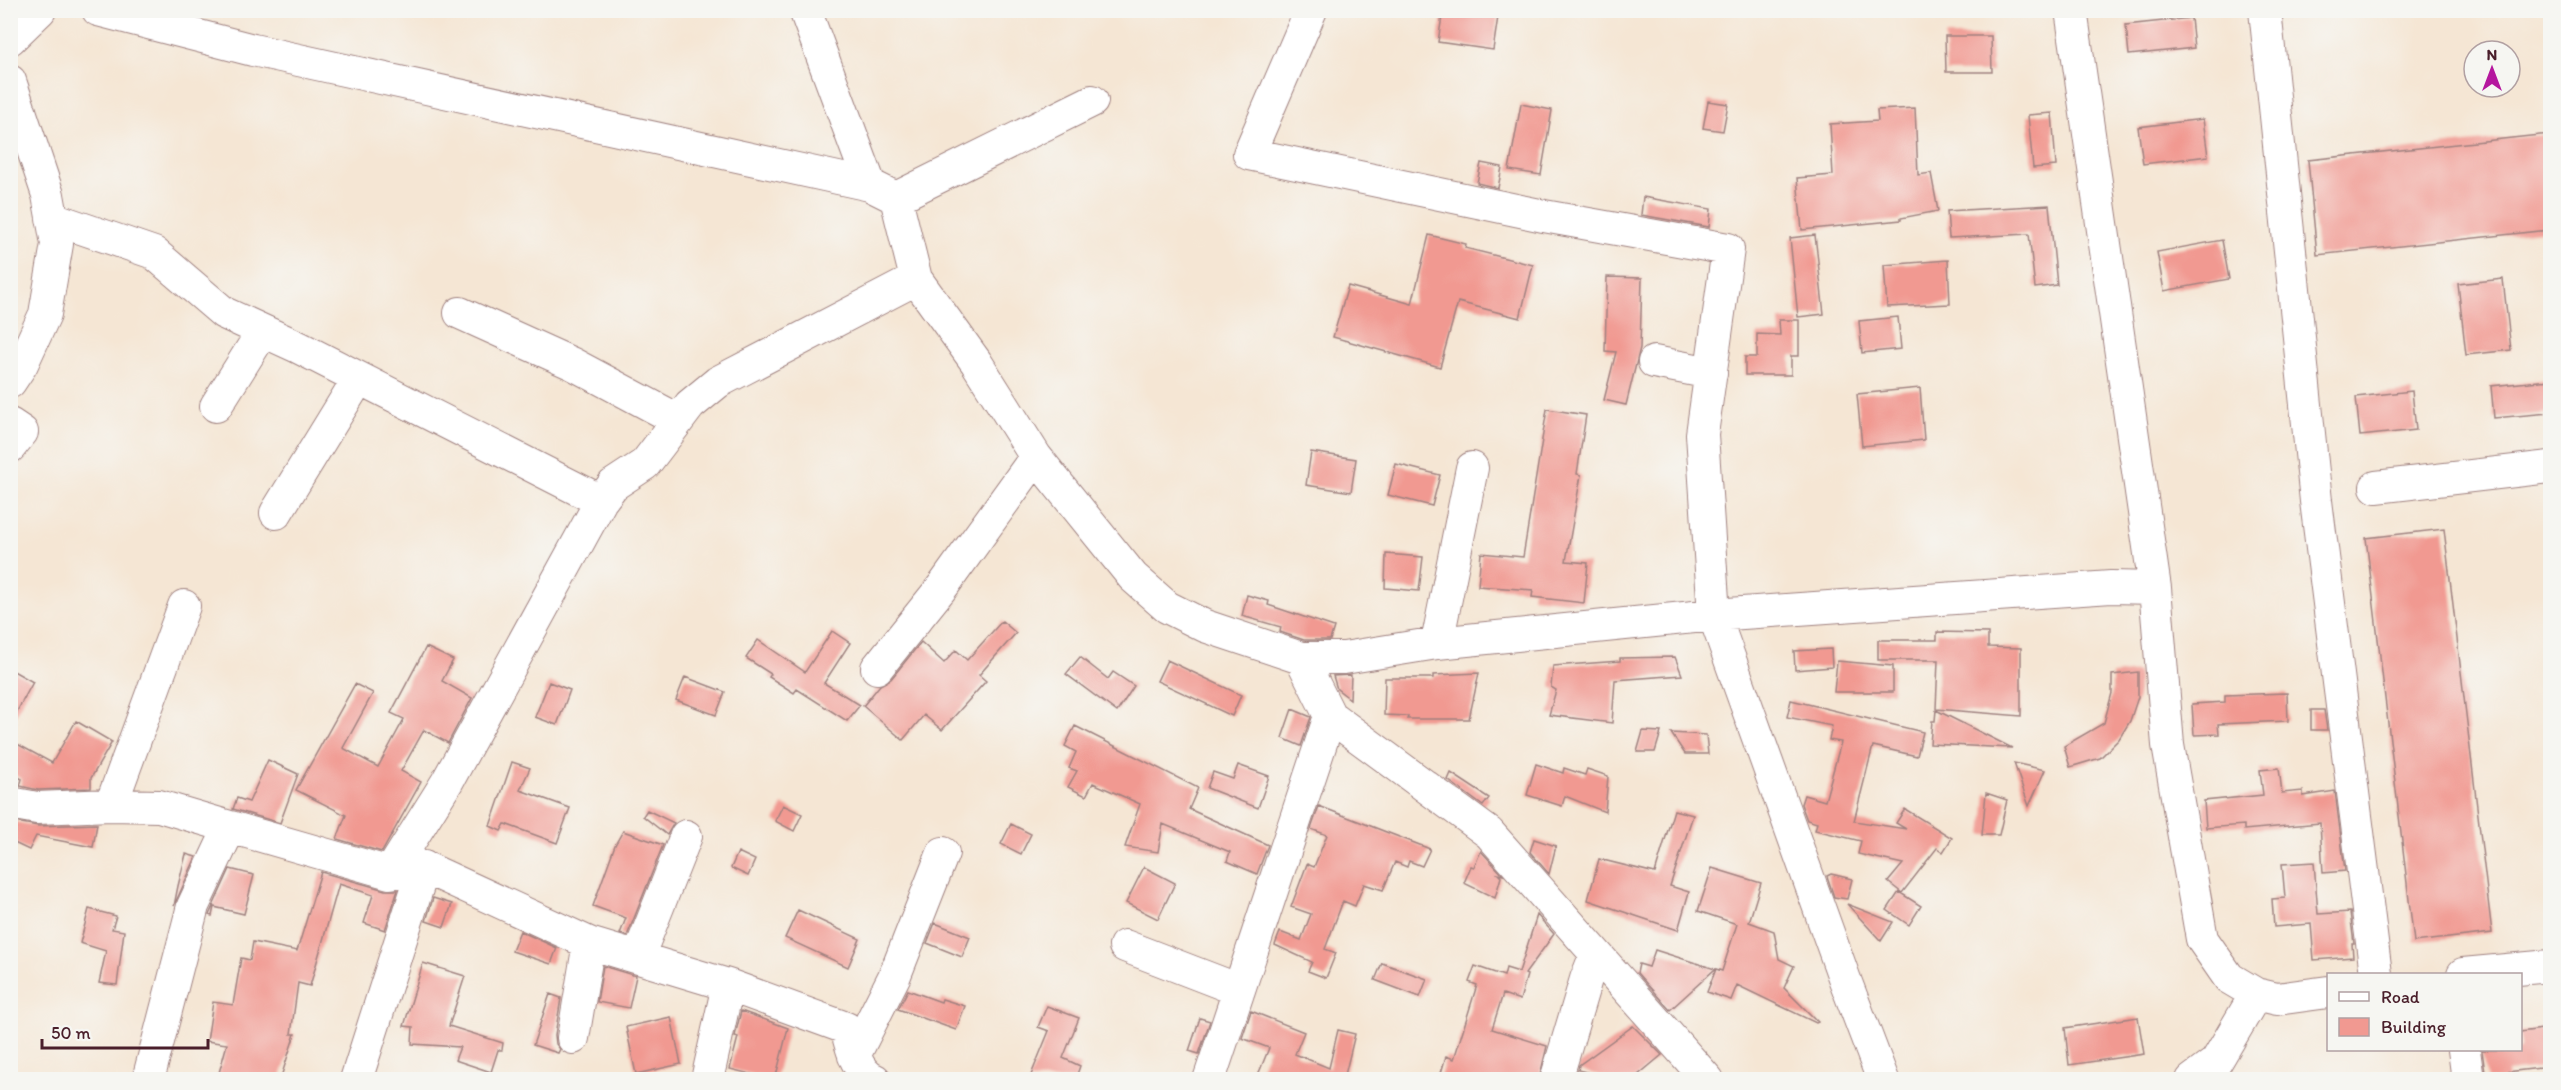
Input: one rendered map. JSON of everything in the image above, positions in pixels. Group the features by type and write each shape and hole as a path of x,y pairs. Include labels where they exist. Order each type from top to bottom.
{"street":[{"path":"10,39 40,10"},
{"path":"98,10 253,50 883,192 1092,101"},
{"path":"805,10 883,192 916,279 976,362 1036,457 1133,577 1167,607 1205,626 1301,658 1344,658 1437,643 1714,615 2111,587 2155,588"},
{"path":"1311,10 1249,154 1544,216 1728,249 1702,435 1714,615 1883,1080"},
{"path":"2071,10 2155,588 2168,745 2202,939 2229,978 2256,994 2277,999 2327,992"},
{"path":"2265,10 2316,501 2376,973"},
{"path":"10,81 48,195 57,244 45,314 22,364 10,382"},
{"path":"52,218 154,253 224,313 601,501"},
{"path":"390,873 447,782 601,501 613,485 645,464 690,405 718,382 916,279"},
{"path":"460,313 573,364 678,420"},
{"path":"216,406 263,331"},
{"path":"1654,362 1711,373"},
{"path":"276,513 358,378"},
{"path":"10,424 22,432 10,447"},
{"path":"877,668 943,586 1036,457"},
{"path":"2376,487 2550,467"},
{"path":"1437,643 1472,468"},
{"path":"111,805 184,606"},
{"path":"1301,658 1330,716 1489,833 1708,1080"},
{"path":"1209,1080 1330,716"},
{"path":"10,803 37,808 159,806 390,873 424,867 589,943 728,985 846,1028 854,1056 867,1077 875,1080"},
{"path":"148,1080 193,906 230,827"},
{"path":"638,957 686,836"},
{"path":"854,1056 895,975 943,853"},
{"path":"356,1080 424,867"},
{"path":"573,1038 589,943"},
{"path":"1125,946 1239,990"},
{"path":"1556,1080 1586,979 1596,954"},
{"path":"2482,973 2550,966"},
{"path":"707,1080 728,985"},
{"path":"2208,1074 2256,994"},
{"path":"2464,1051 2468,1080"}],"building":[{"path":"1443,10 1499,10 1493,50 1438,42"},
{"path":"2191,18 2194,48 2129,55 2126,25"},
{"path":"1945,36 1991,36 1992,72 1946,72"},
{"path":"1708,101 1728,104 1723,131 1703,128"},
{"path":"1521,104 1552,110 1541,175 1509,170"},
{"path":"1915,108 1918,175 1931,173 1938,211 1901,218 1901,220 1802,230 1797,178 1833,175 1830,124 1878,121 1877,110"},
{"path":"2052,113 2056,166 2033,168 2028,115"},
{"path":"2203,119 2208,156 2143,164 2138,127"},
{"path":"2550,134 2550,230 2317,255 2308,160"},
{"path":"1481,163 1502,167 1498,188 1477,183"},
{"path":"1643,197 1711,209 1709,227 1641,215"},
{"path":"2049,205 2057,285 2035,288 2029,234 1949,238 1947,211"},
{"path":"1429,235 1466,244 1465,248 1533,265 1520,318 1458,302 1440,367 1333,337 1348,286 1412,304"},
{"path":"1815,235 1824,314 1798,317 1790,238"},
{"path":"2222,240 2229,279 2164,291 2157,252"},
{"path":"1948,260 1950,304 1887,307 1884,265"},
{"path":"1607,277 1642,278 1640,348 1626,405 1604,400 1616,352 1605,351"},
{"path":"2503,279 2511,350 2466,355 2458,284"},
{"path":"1898,317 1901,349 1862,353 1859,321"},
{"path":"1779,320 1799,320 1799,356 1791,356 1791,375 1745,375 1745,357 1757,357 1757,334 1780,335"},
{"path":"2550,380 2550,413 2494,418 2491,386"},
{"path":"1920,388 1924,440 1862,446 1857,394"},
{"path":"2412,391 2416,430 2360,436 2356,397"},
{"path":"1547,409 1586,415 1577,474 1581,475 1566,561 1588,563 1584,603 1532,597 1533,590 1478,586 1481,553 1523,557"},
{"path":"1311,452 1356,459 1351,492 1306,485"},
{"path":"1396,464 1440,475 1432,506 1388,495"},
{"path":"2444,529 2492,933 2414,942 2366,538"},
{"path":"1386,554 1423,557 1419,591 1385,588"},
{"path":"1247,595 1269,601 1268,605 1334,627 1330,640 1304,640 1280,632 1281,627 1242,616"},
{"path":"1002,621 1016,633 979,675 986,681 942,730 924,715 903,740 863,706 880,685 891,679 921,642 944,663 956,650 967,660"},
{"path":"832,631 850,643 824,683 860,705 847,721 797,689 794,693 769,677 771,674 746,658 758,640 805,672"},
{"path":"1937,632 1988,633 1988,647 2021,648 2021,716 1936,709 1938,660 1878,660 1878,640 1937,640"},
{"path":"426,647 453,660 442,681 472,698 448,743 424,730 401,771 421,782 382,852 337,839 346,815 296,790 355,684 373,693 343,748 378,767 404,719 391,713"},
{"path":"1831,649 1832,667 1795,670 1794,651"},
{"path":"1080,657 1108,679 1113,672 1134,686 1117,712 1066,674"},
{"path":"1675,657 1682,675 1615,680 1612,723 1549,715 1556,690 1551,687 1553,666 1620,661 1620,658"},
{"path":"1167,660 1241,695 1232,716 1157,681"},
{"path":"1837,661 1893,666 1893,692 1834,692"},
{"path":"10,669 33,682 10,724"},
{"path":"2138,672 2138,697 2130,721 2119,739 2100,758 2070,767 2064,746 2104,723 2112,693 2112,675"},
{"path":"1479,673 1469,719 1407,719 1408,716 1384,715 1385,678 1433,678 1433,675"},
{"path":"1351,675 1350,699 1337,689 1333,676"},
{"path":"685,677 725,692 716,715 676,700"},
{"path":"549,682 570,690 557,725 535,717"},
{"path":"2287,693 2288,721 2218,724 2219,734 2194,735 2192,704 2225,702 2225,695"},
{"path":"1791,700 1923,732 1917,756 1873,746 1854,821 1906,829 1896,823 1905,809 1952,838 1943,852 1937,848 1902,893 1888,882 1903,864 1858,854 1861,841 1815,830 1817,823 1807,820 1801,804 1804,795 1825,801 1841,742 1829,740 1832,726 1787,717"},
{"path":"1292,709 1311,717 1301,746 1282,738"},
{"path":"1936,710 2012,748 1930,744 1932,721 1935,721"},
{"path":"2311,710 2324,710 2327,730 2311,730"},
{"path":"76,721 112,742 91,778 91,788 38,790 20,786 22,779 10,773 10,740 52,763"},
{"path":"1075,726 1198,788 1189,809 1268,845 1257,874 1227,861 1230,852 1163,824 1158,852 1125,847 1140,804 1093,783 1086,796 1068,787 1077,771 1069,768 1076,752 1065,746"},
{"path":"1643,731 1661,732 1655,752 1637,752"},
{"path":"1671,733 1706,735 1708,754 1685,754"},
{"path":"268,760 298,774 280,823 233,809 237,798 249,802"},
{"path":"512,762 530,768 520,790 570,808 557,843 505,824 501,831 490,826"},
{"path":"2014,763 2045,770 2029,806"},
{"path":"1536,764 1563,773 1564,768 1585,775 1587,769 1608,776 1605,812 1565,796 1562,806 1527,795"},
{"path":"1238,765 1269,776 1258,808 1207,788 1213,772 1233,779"},
{"path":"2279,768 2282,793 2303,791 2303,796 2335,791 2345,871 2323,873 2320,823 2244,830 2244,825 2206,828 2204,801 2263,795 2260,770"},
{"path":"1451,773 1489,798 1483,806 1448,780"},
{"path":"1986,793 2007,800 1999,835 1982,835"},
{"path":"783,805 802,814 794,831 775,821"},
{"path":"1319,806 1430,849 1422,866 1409,861 1407,867 1395,862 1383,890 1364,884 1355,906 1343,901 1325,949 1336,953 1326,978 1308,971 1312,962 1275,945 1280,932 1301,940 1311,914 1291,907 1307,864 1314,867 1327,835 1311,829"},
{"path":"647,810 674,823 667,835 643,816"},
{"path":"1674,810 1693,815 1670,886 1689,892 1678,930 1588,900 1599,859 1655,873"},
{"path":"10,821 38,826 97,824 93,847 36,836 29,850 10,841"},
{"path":"1011,824 1031,834 1021,854 1001,844"},
{"path":"623,831 663,845 627,936 620,934 626,918 593,906 615,845"},
{"path":"1534,839 1556,846 1549,874 1530,852"},
{"path":"1481,851 1503,875 1498,874 1501,877 1495,898 1464,883"},
{"path":"738,852 755,860 748,876 731,868"},
{"path":"186,854 196,857 174,906 178,886"},
{"path":"2314,862 2318,914 2350,912 2354,944 2352,944 2353,957 2314,960 2311,924 2274,927 2272,899 2285,898 2282,864"},
{"path":"1144,867 1175,883 1158,919 1126,903"},
{"path":"1712,868 1761,883 1749,922 1774,931 1779,959 1794,966 1784,988 1818,1022 1737,985 1731,1000 1707,992 1716,969 1722,971 1737,924 1698,911"},
{"path":"230,869 254,875 244,914 214,907 212,916 209,915"},
{"path":"321,872 385,890 398,890 385,930 364,923 373,895 339,884 310,986 298,983 291,1034 295,1034 280,1080 217,1080 227,1044 207,1041 213,1002 233,1005 241,958 250,960 253,942 297,951"},
{"path":"1831,874 1852,879 1847,899 1834,897 1827,876"},
{"path":"1899,892 1921,906 1909,925 1887,910"},
{"path":"433,898 452,904 444,927 426,921"},
{"path":"1847,904 1893,922 1881,941"},
{"path":"89,909 116,916 112,929 124,931 117,985 99,983 106,951 80,943"},
{"path":"798,910 860,939 848,967 785,938"},
{"path":"1537,915 1554,934 1525,974 1527,975 1520,1000 1503,994 1492,1029 1547,1046 1539,1080 1439,1080 1446,1056 1454,1059 1477,985 1469,982 1475,966 1504,976 1506,968 1519,972"},
{"path":"935,923 970,937 962,957 927,943"},
{"path":"520,931 557,948 551,964 512,951"},
{"path":"1655,950 1715,969 1670,1010 1637,973 1639,964 1649,967"},
{"path":"423,963 465,976 449,1026 503,1043 502,1050 498,1050 491,1072 455,1060 460,1047 412,1044 413,1027 404,1026"},
{"path":"1382,963 1427,979 1420,997 1375,980"},
{"path":"603,966 636,976 629,1008 597,1002"},
{"path":"908,990 941,1002 942,999 965,1006 956,1030 898,1009"},
{"path":"550,994 561,998 555,1035 556,1044 560,1049 558,1053 533,1045"},
{"path":"1047,1006 1079,1018 1063,1058 1080,1066 1075,1080 1029,1080 1049,1031 1038,1027"},
{"path":"741,1011 788,1028 775,1080 730,1069 738,1037 735,1036"},
{"path":"1251,1011 1304,1032 1295,1054 1329,1068 1338,1030 1355,1034 1345,1075 1355,1080 1256,1080 1269,1048 1242,1038"},
{"path":"671,1017 681,1064 636,1074 626,1027"},
{"path":"2138,1017 2144,1054 2069,1065 2065,1028"},
{"path":"1200,1018 1210,1021 1199,1054 1189,1051"},
{"path":"1633,1026 1662,1055 1632,1080 1618,1080 1578,1070 1579,1065"},
{"path":"2550,1028 2550,1067 2507,1072 2508,1080 2486,1080 2482,1051 2522,1051 2522,1032"}]}
